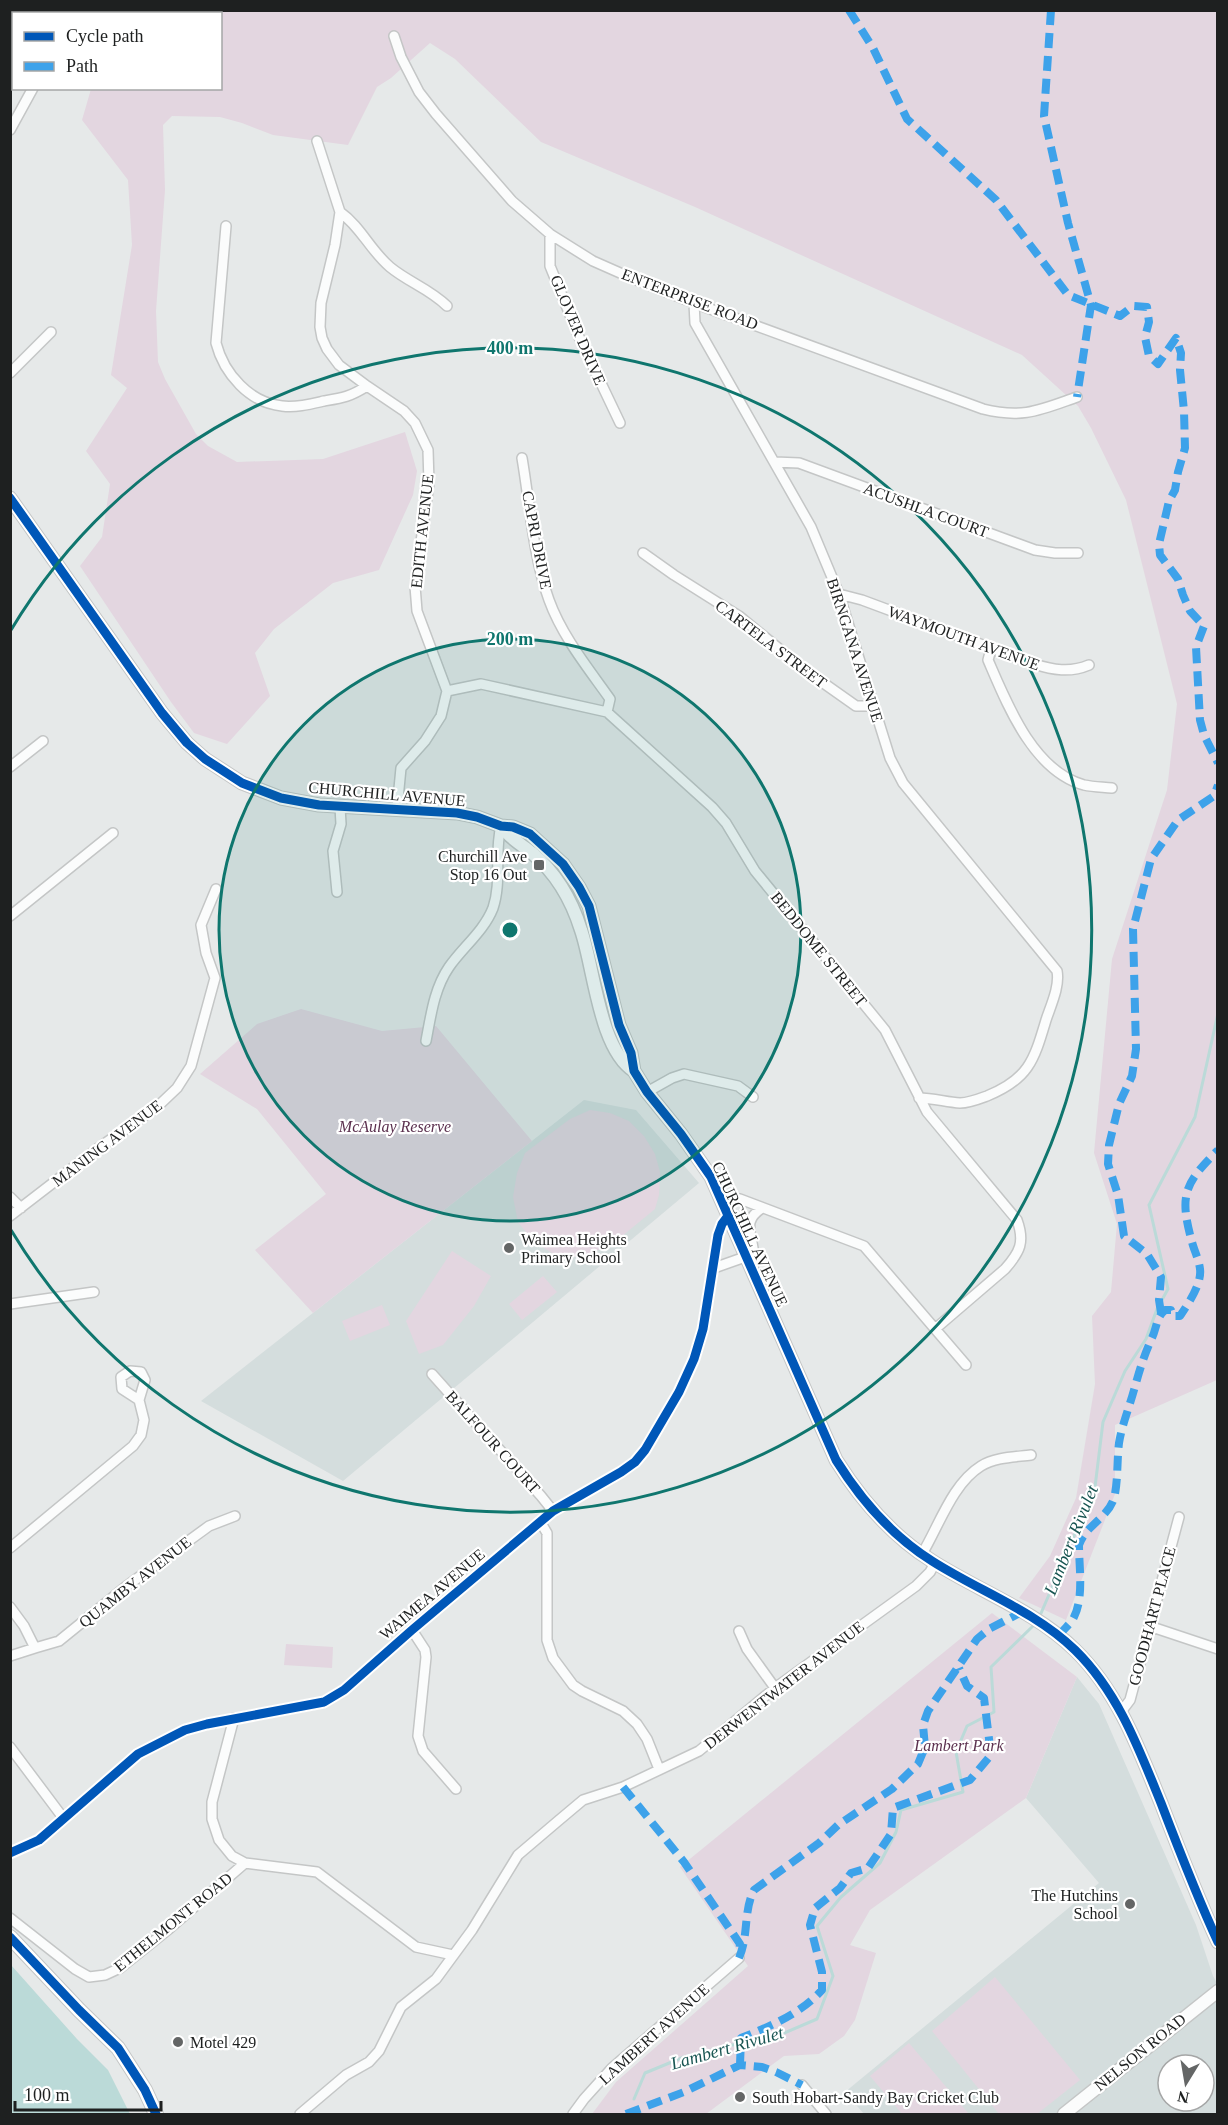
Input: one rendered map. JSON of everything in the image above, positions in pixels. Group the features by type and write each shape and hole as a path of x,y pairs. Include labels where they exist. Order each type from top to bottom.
{"main road":[{"path":"10,1937 118,2048 144,2090 156,2115"}],"street":[{"name":"ENTERPRISE ROAD","path":"394,36 401,57 419,92 512,201 550,234 593,261 694,303 983,409 1015,414 1034,412 1077,397"},
{"path":"10,130 32,90"},
{"name":"EDITH AVENUE","path":"317,141 340,212 335,245 321,303 320,327 327,349 339,365 404,411 415,423 428,450 429,483 415,586 417,611 447,691"},
{"path":"340,212 353,221 387,264 405,278 435,294 447,306"},
{"path":"226,226 216,343 219,354 235,380 265,402 283,406 303,405 351,396 366,386"},
{"name":"GLOVER DRIVE","path":"550,234 550,266 579,337 620,423"},
{"name":"BIRNGANA AVENUE","path":"694,303 696,323 812,527 839,594 890,759 903,783 1057,970 1055,992 1036,1053 1020,1077 974,1101 961,1103 919,1098"},
{"path":"10,372 51,332"},
{"name":"CAPRI DRIVE","path":"522,458 540,569 549,601 562,628 610,699 607,712"},
{"name":"ACUSHLA COURT","path":"775,462 799,463 1035,550 1078,553"},
{"name":"CHURCHILL AVENUE","path":"10,498 139,681 187,743 205,759 242,783 281,798 340,807 457,813 501,826 513,827 530,834 563,864 589,906 619,1025 631,1053 634,1071 647,1092 681,1134 711,1177 836,1460 860,1497 901,1538 935,1563 1046,1627 1076,1651 1106,1688 1136,1740 1218,1942"},
{"name":"CARTELA STREET","path":"643,553 674,576 739,616 805,670 856,706 873,706"},
{"name":"WAYMOUTH AVENUE","path":"839,594 862,600 1053,670 1079,669 1089,665"},
{"path":"991,649 988,660 1008,706 1016,722 1048,763 1058,772 1083,784 1112,788"},
{"name":"BEDDOME STREET","path":"447,691 481,684 607,712 712,807 726,823 755,871 885,1030 927,1112 1017,1220 1022,1233 1015,1257 1005,1269 935,1329"},
{"path":"397,809 397,789 401,768 441,716 447,691"},
{"path":"10,768 43,741"},
{"path":"336,892 333,851 341,824 340,807"},
{"path":"426,1041 436,992 449,967 479,931 494,905 498,879 497,849 501,826"},
{"path":"11,913 113,833"},
{"name":"MANING AVENUE","path":"10,1216 157,1107 177,1088 191,1066 215,978 206,953 201,925 216,889"},
{"path":"647,1092 684,1074 738,1086 753,1097"},
{"path":"10,1197 21,1208"},
{"path":"721,1199 740,1199 864,1246 966,1365"},
{"path":"752,1274 754,1251 749,1226 750,1219 762,1208"},
{"name":"WAIMEA AVENUE","path":"10,1853 39,1840 138,1754 184,1730 234,1718 324,1702 345,1690 553,1511 635,1462 645,1450 679,1392 694,1359 703,1329 718,1235 728,1216"},
{"path":"714,1268 745,1257"},
{"path":"10,1304 94,1292"},
{"name":"BALFOUR COURT","path":"432,1374 553,1511"},
{"path":"10,1548 133,1446 141,1435 144,1420 139,1400"},
{"path":"922,1554 950,1501 976,1471 992,1461 1031,1455"},
{"name":"QUAMBY AVENUE","path":"10,1656 59,1641 128,1585 209,1526 235,1516"},
{"name":"GOODHART PLACE","path":"1121,1712 1130,1700 1179,1517"},
{"path":"541,1523 546,1533 547,1640 553,1658 573,1684 582,1691 623,1710 637,1724 647,1739 659,1768"},
{"name":"DERWENTWATER AVENUE","path":"300,2115 346,2075 369,2062 379,2051 401,2007 436,1980 471,1930 518,1855 583,1800 623,1787 699,1751 776,1688 916,1586 930,1572 935,1563"},
{"path":"10,1607 23,1624 35,1648"},
{"path":"1149,1626 1218,1649"},
{"path":"412,1630 426,1657 418,1736 423,1750 456,1789"},
{"path":"739,1631 747,1649 776,1688"},
{"path":"234,1718 212,1802 212,1819 219,1840 232,1856 245,1863 317,1872 336,1884 416,1947 453,1955"},
{"path":"10,1747 64,1819"},
{"name":"ETHELMONT ROAD","path":"10,1918 75,1969 89,1977 105,1976 120,1968 170,1928 245,1863"},
{"name":"LAMBERT AVENUE","path":"573,2115 612,2068 739,1958"},
{"name":"NELSON ROAD","path":"1064,2115 1218,1991"},
{"path":"802,2085 826,2115"}],"shaded area":[{"name":"Waimea Heights Primary School","path":"584,1100 636,1110 699,1183 343,1481 201,1401"},
{"name":"The Hutchins School","path":"1077,1677 1099,1704 1196,1925 1217,1983 1217,2114 864,2114 845,2092 1099,1883 1026,1798"}],"green space":[{"path":"1217,11 1217,1380 1115,1425 1115,1494 1066,1620 1019,1598 1050,1556 1076,1498 1095,1384 1092,1316 1111,1292 1117,1224 1094,1153 1112,959 1167,790 1177,704 1126,500 1078,406 1022,355 695,207 541,142 455,59 430,43 391,78 377,87 348,145 273,135 220,117 172,116 163,125 165,190 156,311 158,362 196,434 208,446 237,462 323,459 405,432 417,471 413,495 379,570 333,583 274,629 255,653 270,696 227,744 194,733 80,566 102,537 110,484 86,451 127,388 111,375 132,245 128,180 82,120 91,90 222,90 222,12 112,12"},
{"name":"McAulay Reserve","path":"301,1009 382,1031 436,1026 532,1141 313,1313 255,1250 326,1194 257,1109 200,1074 257,1024"},
{"path":"590,1110 610,1113 629,1121 644,1136 655,1154 660,1172 659,1195 655,1209 610,1246 578,1257 552,1253 533,1241 518,1222 513,1197 517,1173 525,1153 570,1119"},
{"path":"452,1251 491,1276 474,1306 443,1345 419,1354 406,1321"},
{"path":"543,1276 557,1292 522,1320 509,1304"},
{"path":"382,1305 390,1325 350,1341 342,1321"},
{"name":"Lambert Park","path":"992,1613 1077,1677 1026,1798 870,1910 850,1945 876,1953 855,2020 844,2036 819,2054 784,2056 706,2114 592,2114 616,2082 748,1966 680,1867"},
{"path":"286,1644 333,1647 332,1668 284,1665"},
{"path":"995,1977 1080,2080 1037,2114 999,2114 932,2031"},
{"path":"909,2043 969,2114 902,2114 870,2076"}],"water":[{"path":"11,1965 108,2070 130,2114 11,2114"}],"waterway":[{"name":"Lambert Rivulet","path":"1039,1618 1095,1487 1103,1422 1125,1371 1146,1339 1157,1309 1168,1289 1149,1205 1195,1117 1218,1013"},
{"name":"Lambert Rivulet","path":"634,2099 645,2073 684,2057 732,2045 768,2040 817,2019 833,1976 817,1926 841,1897 880,1863 896,1832 901,1810 963,1792 956,1752 967,1726 994,1712 991,1667 1035,1624"}],"marked path":[{"path":"849,10 873,48 907,119 996,200 1068,295 1120,316 1133,306 1147,307 1149,322 1145,337 1149,356 1158,364 1176,338 1181,353 1185,448 1175,490 1169,501 1159,544 1160,555 1178,579 1190,611 1204,626 1196,647 1200,720 1204,735 1218,763"},
{"path":"1051,10 1044,116 1068,223 1091,305 1077,397"},
{"path":"1161,1313 1159,1300 1161,1277 1147,1254 1124,1236 1118,1195 1108,1164 1109,1145 1119,1104 1132,1076 1136,1049 1133,929 1151,859 1178,820 1214,796 1218,785"},
{"path":"1059,1636 1073,1620 1079,1601 1079,1545 1087,1531 1104,1515 1113,1502 1122,1430 1158,1319 1165,1310 1171,1310 1173,1316 1180,1316 1194,1294 1199,1281 1199,1266 1186,1213 1187,1191 1198,1172 1218,1150"},
{"path":"739,1958 744,1941 748,1907 754,1890 819,1843 838,1825 892,1789 918,1764 925,1747 923,1725 928,1711 977,1639 989,1629 1022,1612"},
{"path":"740,2065 741,2038 795,2013 822,1990 822,1972 810,1925 815,1908 840,1888 851,1873 868,1868 891,1834 893,1808 970,1780 991,1755 984,1698 967,1686 959,1668"},
{"path":"623,1787 684,1862 740,1944 739,1952"},
{"path":"626,2114 684,2092 740,2065 762,2067 802,2085"}],"cycle path":[{"path":"10,498 162,713 187,743 205,759 242,783 281,798 319,805 457,813 477,817 501,826 513,827 530,834 563,864 589,906 619,1025 631,1053 634,1071 647,1092 681,1134 711,1177 836,1460 878,1516 917,1551 1042,1624 1059,1636 1090,1666 1126,1722 1218,1942"},
{"path":"10,1853 39,1840 138,1754 185,1730 324,1702 344,1690 553,1511 635,1462 645,1450 679,1392 694,1359 703,1329 718,1235 728,1216"},
{"path":"10,1937 118,2048 145,2090 156,2114"}],"place":[{"name":"Churchill Ave Stop 16 Out","path":"539,865"},
{"name":"Waimea Heights Primary School","path":"509,1248"},
{"name":"The Hutchins School","path":"1130,1904"},
{"name":"Motel 429","path":"178,2042"},
{"name":"South Hobart-Sandy Bay Cricket Club","path":"740,2097"}]}
